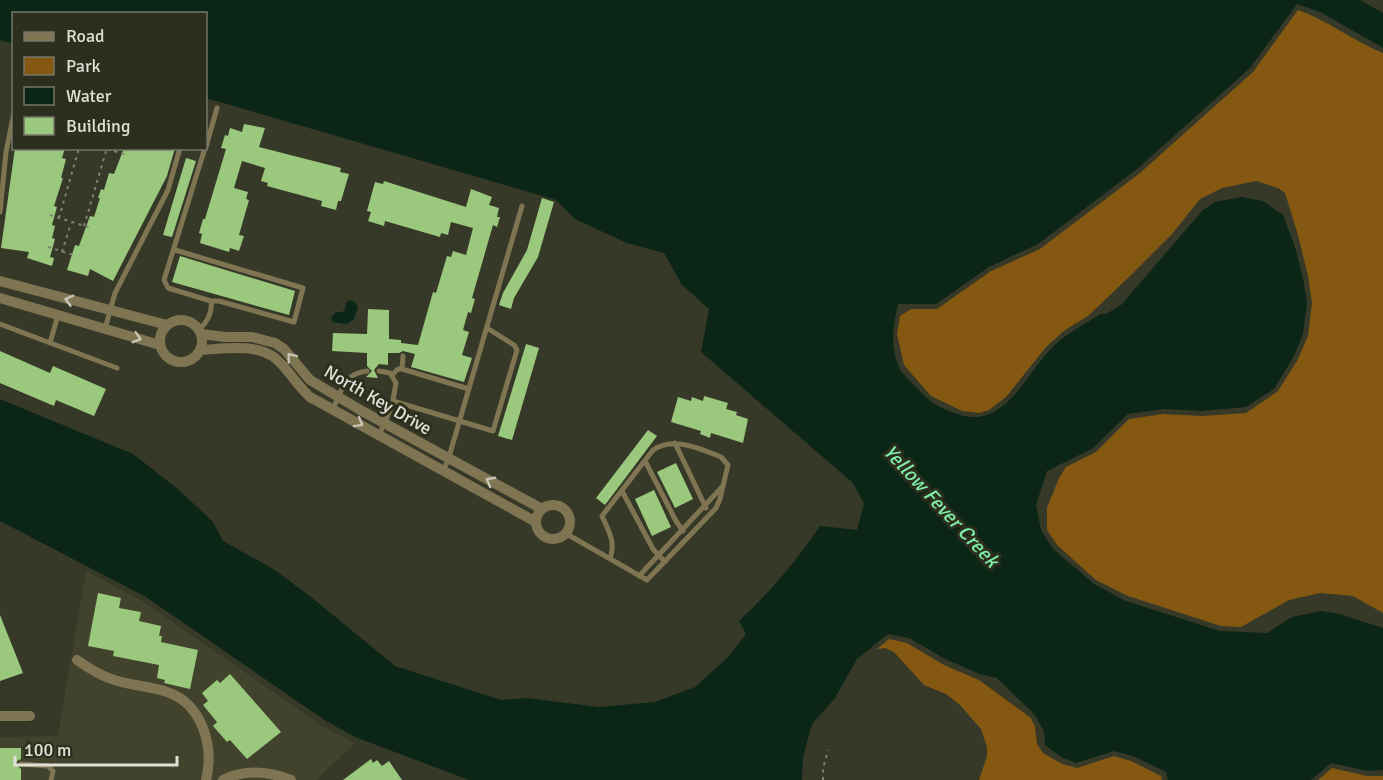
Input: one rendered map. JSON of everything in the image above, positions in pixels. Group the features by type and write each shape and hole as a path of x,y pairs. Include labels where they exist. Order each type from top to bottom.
{"street":[{"path":"0,281 167,325"},
{"path":"0,298 160,345"},
{"path":"184,320 196,325 200,332 202,343 200,350 192,359 180,362 167,356 160,345 162,332 172,322 184,320"},
{"name":"North Key Drive","path":"200,332 225,337 264,339 275,343 284,349 310,380 338,398 542,509"},
{"name":"North Key Drive","path":"200,350 262,351 275,358 310,397 536,522"},
{"path":"554,505 566,511 570,523 565,533 555,538 545,537 540,533 536,522 538,513 542,509 554,505"},
{"path":"77,660 109,678 169,692 182,700 202,724 210,753 206,780"},
{"path":"0,716 30,716"},
{"path":"209,767 214,774 224,779 250,772 291,780"}],"lane":[{"path":"207,141 217,108"},
{"path":"0,212 6,152 12,123"},
{"path":"105,329 115,293 168,190 179,150"},
{"path":"175,250 303,288 294,322 219,300 211,301 168,288 165,284 164,280 204,150"},
{"path":"444,470 522,206"},
{"path":"200,332 207,322 211,301"},
{"path":"50,343 57,315"},
{"path":"0,324 117,368"},
{"path":"393,400 493,430 517,350 514,345 487,328"},
{"path":"402,369 403,356"},
{"path":"392,375 398,369 402,369 469,389"},
{"path":"333,409 351,376 356,372 367,371"},
{"path":"379,371 390,373 396,383 393,400 379,435"},
{"path":"675,443 710,514"},
{"path":"565,533 639,576 647,580 710,514 720,499 728,465 721,457 675,443 661,444 602,516 613,539 614,546 610,559"},
{"path":"645,461 676,520 688,537"},
{"path":"639,576 723,486"},
{"path":"622,491 653,549 665,561"},
{"path":"21,764 48,766 53,771 51,780"}],"path":[{"path":"59,218 78,150"},
{"path":"84,226 107,150"},
{"path":"110,150 127,155"},
{"path":"50,215 92,228"},
{"path":"62,252 71,222"},
{"path":"48,247 77,256"},
{"path":"823,780 823,769 828,750"}],"shaded area":[{"path":"86,571 144,602 322,726 355,743 316,780 0,780 0,737 58,736"}],"green space":[{"path":"1298,10 1383,53 1383,613 1353,596 1320,593 1289,600 1241,627 1221,626 1128,596 1096,580 1057,545 1047,530 1047,508 1066,467 1096,452 1129,419 1163,414 1202,416 1246,413 1278,391 1297,361 1308,336 1312,303 1298,235 1285,193 1278,188 1256,181 1222,188 1200,199 1172,234 1129,277 1088,316 1065,330 1046,347 1006,397 989,410 979,413 962,411 931,396 904,365 897,334 900,316 911,309 937,309 991,271 1040,249 1140,173 1253,72"},
{"path":"889,639 907,643 944,665 979,680 1031,718 1035,727 1037,744 1043,753 1062,764 1077,768 1114,756 1131,761 1161,776 1162,780 979,780 987,756 987,747 981,729 960,705 946,694 924,685 894,652 885,648 877,649"},
{"path":"1332,768 1367,776 1383,776 1383,780 1318,780"}],"water":[{"name":"Yellow Fever Creek","path":"0,0 1360,0 1383,13 1383,48 1322,13 1297,4 1250,68 1137,169 1038,244 989,267 936,304 898,304 893,343 900,370 929,400 954,413 971,417 985,415 998,409 1009,400 1060,340 1101,314 1106,314 1121,305 1202,211 1215,202 1241,197 1263,201 1283,215 1295,247 1307,303 1303,334 1293,358 1274,389 1246,407 1202,411 1164,409 1128,414 1093,448 1047,471 1036,505 1041,530 1053,549 1094,584 1126,601 1220,631 1267,633 1292,617 1321,611 1339,614 1383,628 1383,770 1368,771 1331,763 1311,780 1168,780 1166,772 1133,756 1114,751 1076,763 1061,757 1045,745 1044,731 1035,715 997,678 980,674 947,660 909,638 888,634 857,659 835,698 812,724 803,757 802,780 469,780 355,737 326,721 146,597 0,521 0,399 133,454 179,490 213,522 223,541 275,570 395,666 501,700 527,698 599,707 655,702 695,687 727,658 746,634 739,621 783,576 820,526 857,530 864,504 853,483 701,352 709,309 682,285 664,253 627,243 575,219 556,200 207,98 207,12 12,12 12,44 0,40"},
{"path":"349,300 355,302 358,307 354,319 347,324 333,322 331,318 336,312 345,310"}],"building":[{"path":"244,124 265,128 259,147 341,168 340,172 349,174 336,210 321,206 322,201 267,186 268,183 261,181 265,168 242,161 234,188 248,192 246,199 249,200 239,235 244,236 239,251 230,248 229,252 200,243 202,234 199,233 226,149 221,148 225,135 228,136 230,128 242,132"},
{"path":"15,150 64,150 62,158 66,159 61,178 63,178 54,206 57,207 52,225 55,226 52,238 55,239 50,257 54,258 52,266 27,258 29,252 1,248"},
{"path":"123,150 174,150 167,176 113,281 90,269 88,276 67,270 75,245 79,246 90,216 94,217 101,189 104,190 109,173 114,174"},
{"path":"186,158 196,161 172,237 163,235"},
{"path":"384,181 466,207 471,189 492,197 489,205 499,208 497,217 500,217 497,227 493,225 472,298 475,299 471,313 468,312 463,330 469,332 462,355 472,358 464,382 411,367 415,354 403,351 388,353 388,365 379,364 374,370 378,378 366,377 372,371 367,366 367,353 332,351 333,333 367,334 368,309 389,310 389,339 418,345 433,292 436,293 447,256 451,257 453,251 466,255 473,228 451,222 448,235 441,233 440,237 385,221 384,226 368,221 371,212 367,211 375,182 383,184"},
{"path":"542,198 554,202 538,257 514,298 511,309 499,305 503,293 527,250"},
{"path":"180,256 295,291 289,315 172,282"},
{"path":"526,344 539,348 512,440 498,436"},
{"path":"0,351 50,373 53,366 106,389 94,416 56,400 54,406 0,383"},
{"path":"704,396 728,403 726,409 737,412 736,415 748,419 743,443 711,433 710,438 700,434 701,431 671,422 678,397 691,401 692,397 703,401"},
{"path":"648,430 657,436 605,505 596,498"},
{"path":"676,463 693,499 675,508 657,472"},
{"path":"654,490 671,527 652,536 635,499"},
{"path":"98,593 121,598 119,608 141,612 139,621 161,626 159,636 162,636 161,642 198,650 190,689 164,683 165,680 157,678 159,665 113,656 114,651 88,646"},
{"path":"0,615 23,673 0,681"},
{"path":"230,674 281,732 247,759 213,726 217,722 203,705 208,701 202,693 217,680 220,683"},
{"path":"0,748 21,748 21,759 16,764 21,769 21,780 0,780"},
{"path":"371,759 373,763 377,760 382,766 389,761 402,780 343,780"}]}
